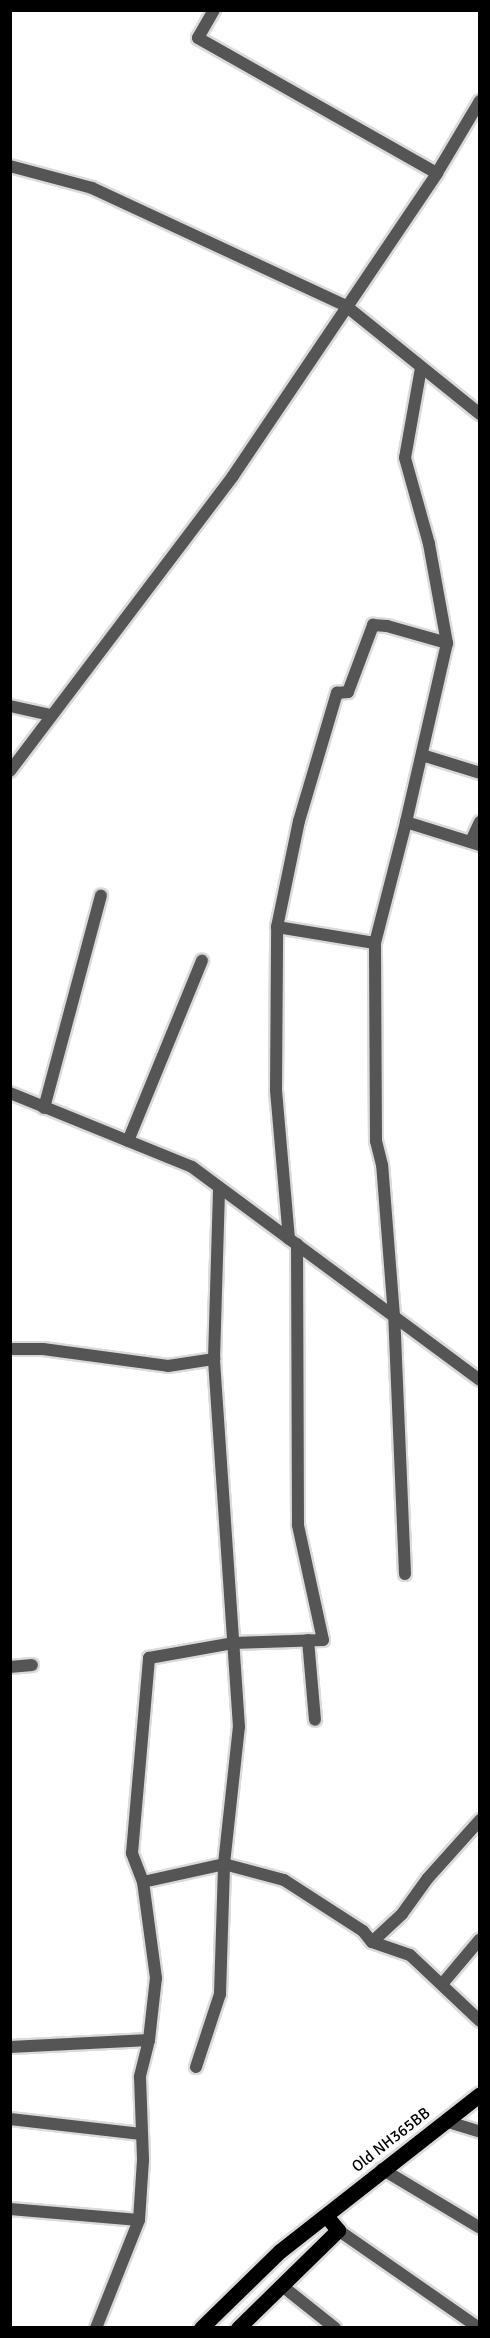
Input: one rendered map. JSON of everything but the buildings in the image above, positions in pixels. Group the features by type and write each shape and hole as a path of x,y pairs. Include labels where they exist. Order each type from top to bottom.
{"main road":[{"name":"Old NH365BB","path":"201,2328 280,2251 327,2217 382,2169 480,2094"},
{"path":"238,2328 338,2230 327,2217"}],"street":[{"path":"214,10 198,38 437,173"},
{"path":"10,771 233,476 437,173 480,101"},
{"path":"10,166 92,188 346,306 480,414"},
{"path":"405,1574 394,1316 376,1140 375,943 406,822 447,643 429,544 405,458 421,368"},
{"path":"96,2328 139,2220 140,2077 149,2040 156,1978 143,1882 132,1853 149,1658 233,1643 323,1640 298,1525 293,1242 276,1090 276,927 299,821 337,693 348,692 373,625 387,626 447,643"},
{"path":"10,706 51,715"},
{"path":"422,755 480,773"},
{"path":"406,822 475,843 480,822"},
{"path":"44,1108 101,896"},
{"path":"276,927 375,943"},
{"path":"128,1141 202,961"},
{"path":"10,1093 192,1167 480,1380"},
{"path":"196,2067 220,1994 224,1864 239,1727 214,1359 219,1189"},
{"path":"10,1349 44,1349 168,1366 214,1359"},
{"path":"308,1640 315,1720"},
{"path":"10,1667 32,1665"},
{"path":"372,1942 402,1914 428,1878 480,1820"},
{"path":"143,1882 224,1864 284,1880 363,1931 372,1942 410,1955 443,1983 480,2021"},
{"path":"443,1983 480,1939"},
{"path":"10,2047 149,2040"},
{"path":"10,2119 141,2134"},
{"path":"445,2121 480,2132"},
{"path":"382,2169 480,2228"},
{"path":"10,2209 139,2220"},
{"path":"338,2230 479,2328"},
{"path":"280,2285 335,2328"}]}
